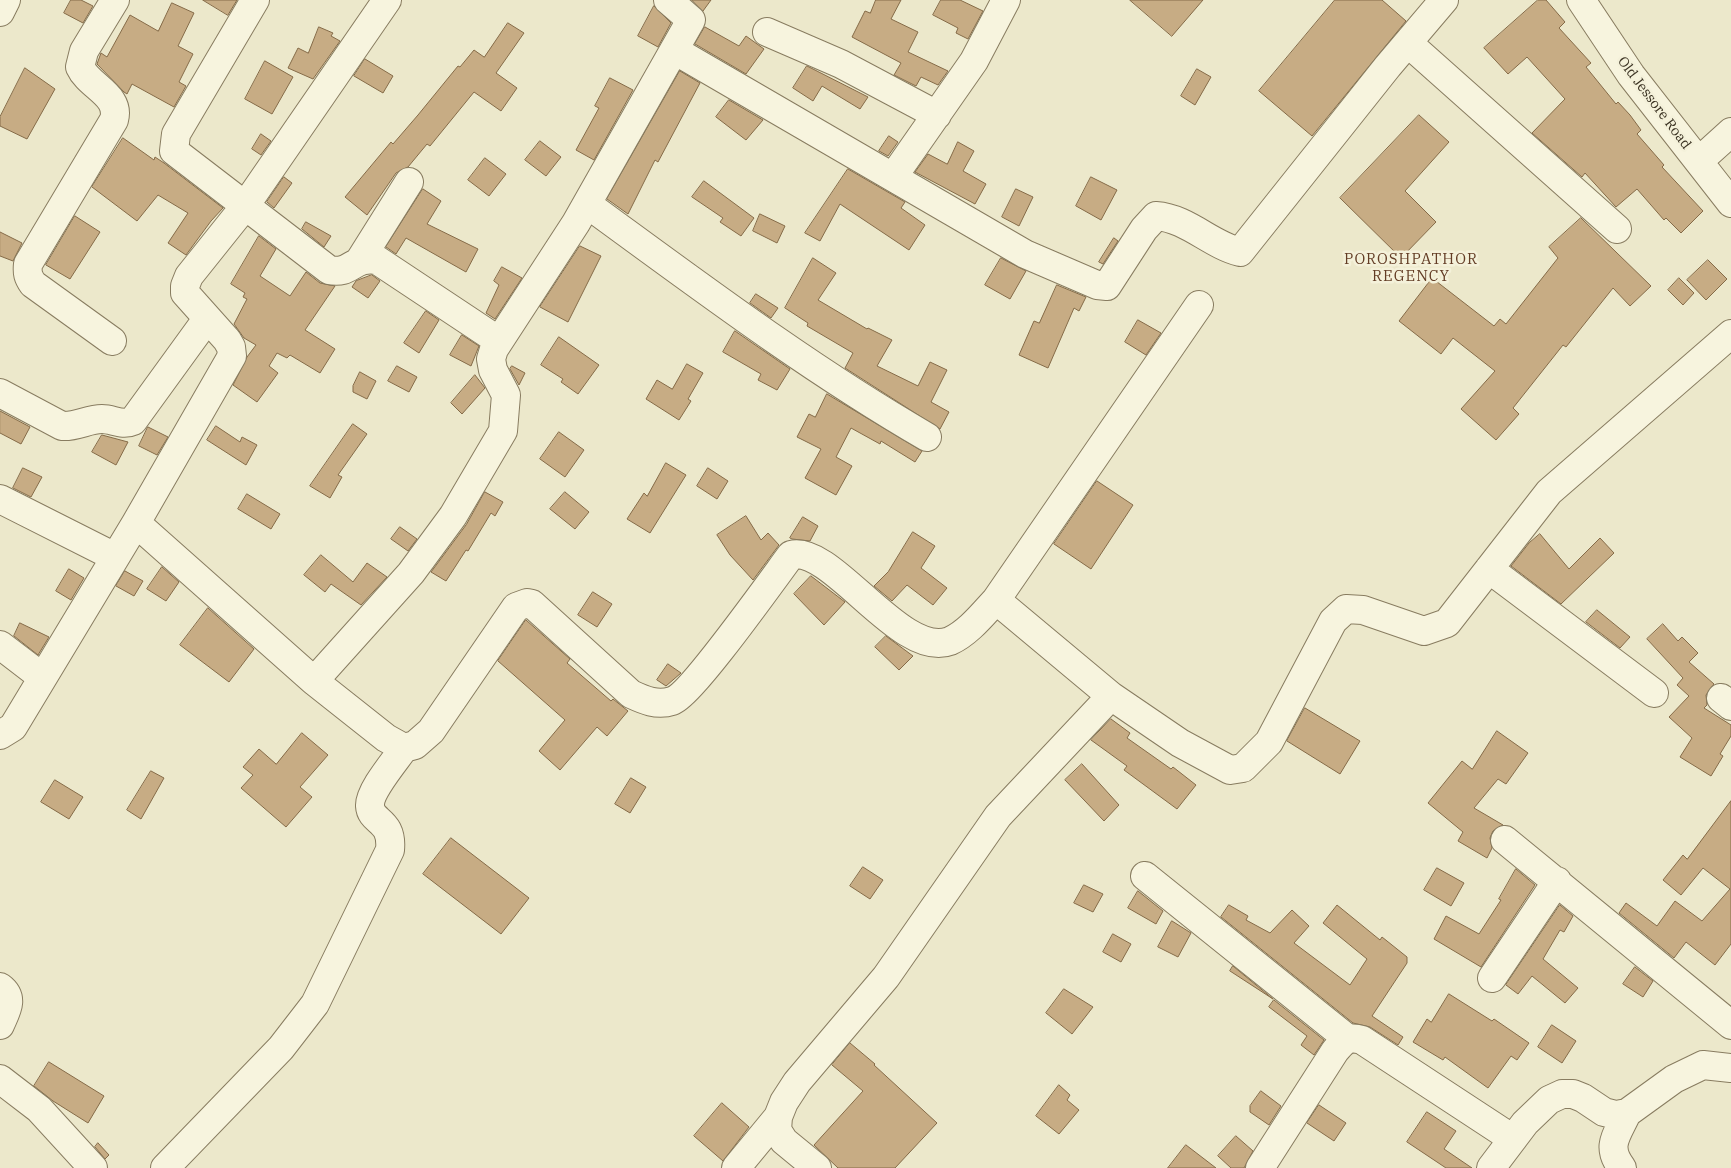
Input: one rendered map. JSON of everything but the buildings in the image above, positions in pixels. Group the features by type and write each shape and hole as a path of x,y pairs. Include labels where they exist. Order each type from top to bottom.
{"street":[{"path":"0,12 6,0"},
{"path":"112,341 34,284 28,277 27,271 28,264 114,120 116,109 113,102 83,74 80,67 84,51 115,0"},
{"path":"255,0 176,134 174,151 329,270 338,272 345,270 360,260 409,182"},
{"path":"0,735 13,727 136,523 232,356 231,347 227,340 188,298 184,286 189,276 246,206 387,0"},
{"path":"314,681 411,573 453,516 502,431 506,395 493,370 491,359 499,340 587,204 691,20 668,0"},
{"path":"893,177 974,61 1006,0"},
{"path":"674,50 1025,254 1097,285 1107,286 1144,229 1156,216 1170,217 1228,249 1240,252 1444,0"},
{"name":"Old Jessore Road","path":"1587,2 1631,75 1731,203"},
{"path":"767,32 841,64 937,116"},
{"path":"1408,43 1617,229"},
{"path":"1699,161 1731,132"},
{"path":"587,204 860,398 927,436"},
{"path":"360,260 377,260 499,340"},
{"path":"165,1168 281,1048 315,1004 390,850 391,838 389,830 374,814 370,806 373,794 404,748 415,745 431,731 516,607 522,603 532,604 631,694 661,703 682,695 791,555 806,554 819,561 870,604 916,638 926,641 950,641 969,628 996,600 1199,305"},
{"path":"0,393 62,426 72,426 104,419 127,424 133,421 207,319"},
{"path":"996,600 1111,696 1180,743 1230,770 1244,768 1269,742 1333,622 1346,609 1363,610 1424,631 1447,623 1549,492 1731,334"},
{"path":"0,499 115,557"},
{"path":"136,523 314,681 386,738 404,748"},
{"path":"1489,569 1654,693"},
{"path":"0,645 42,677"},
{"path":"736,1168 778,1117 784,1102 797,1082 886,977 998,816 1111,696"},
{"path":"1504,840 1557,881 1731,1025"},
{"path":"1145,876 1348,1039"},
{"path":"1492,978 1557,881"},
{"path":"0,987 6,992 9,999 8,1008 0,1025"},
{"path":"1260,1168 1335,1051 1352,1037 1362,1040 1513,1139"},
{"path":"1491,1168 1531,1117 1549,1100 1562,1094 1573,1094 1583,1098 1604,1112 1616,1115 1627,1113 1674,1079 1704,1065 1731,1068"},
{"path":"0,1079 40,1109 93,1168"},
{"path":"1622,1168 1613,1157 1612,1145 1627,1113"},
{"path":"778,1117 778,1130 784,1141 817,1168"}],"district":[{"name":"POROSHPATHOR REGENCY","path":"1411,268"}]}
